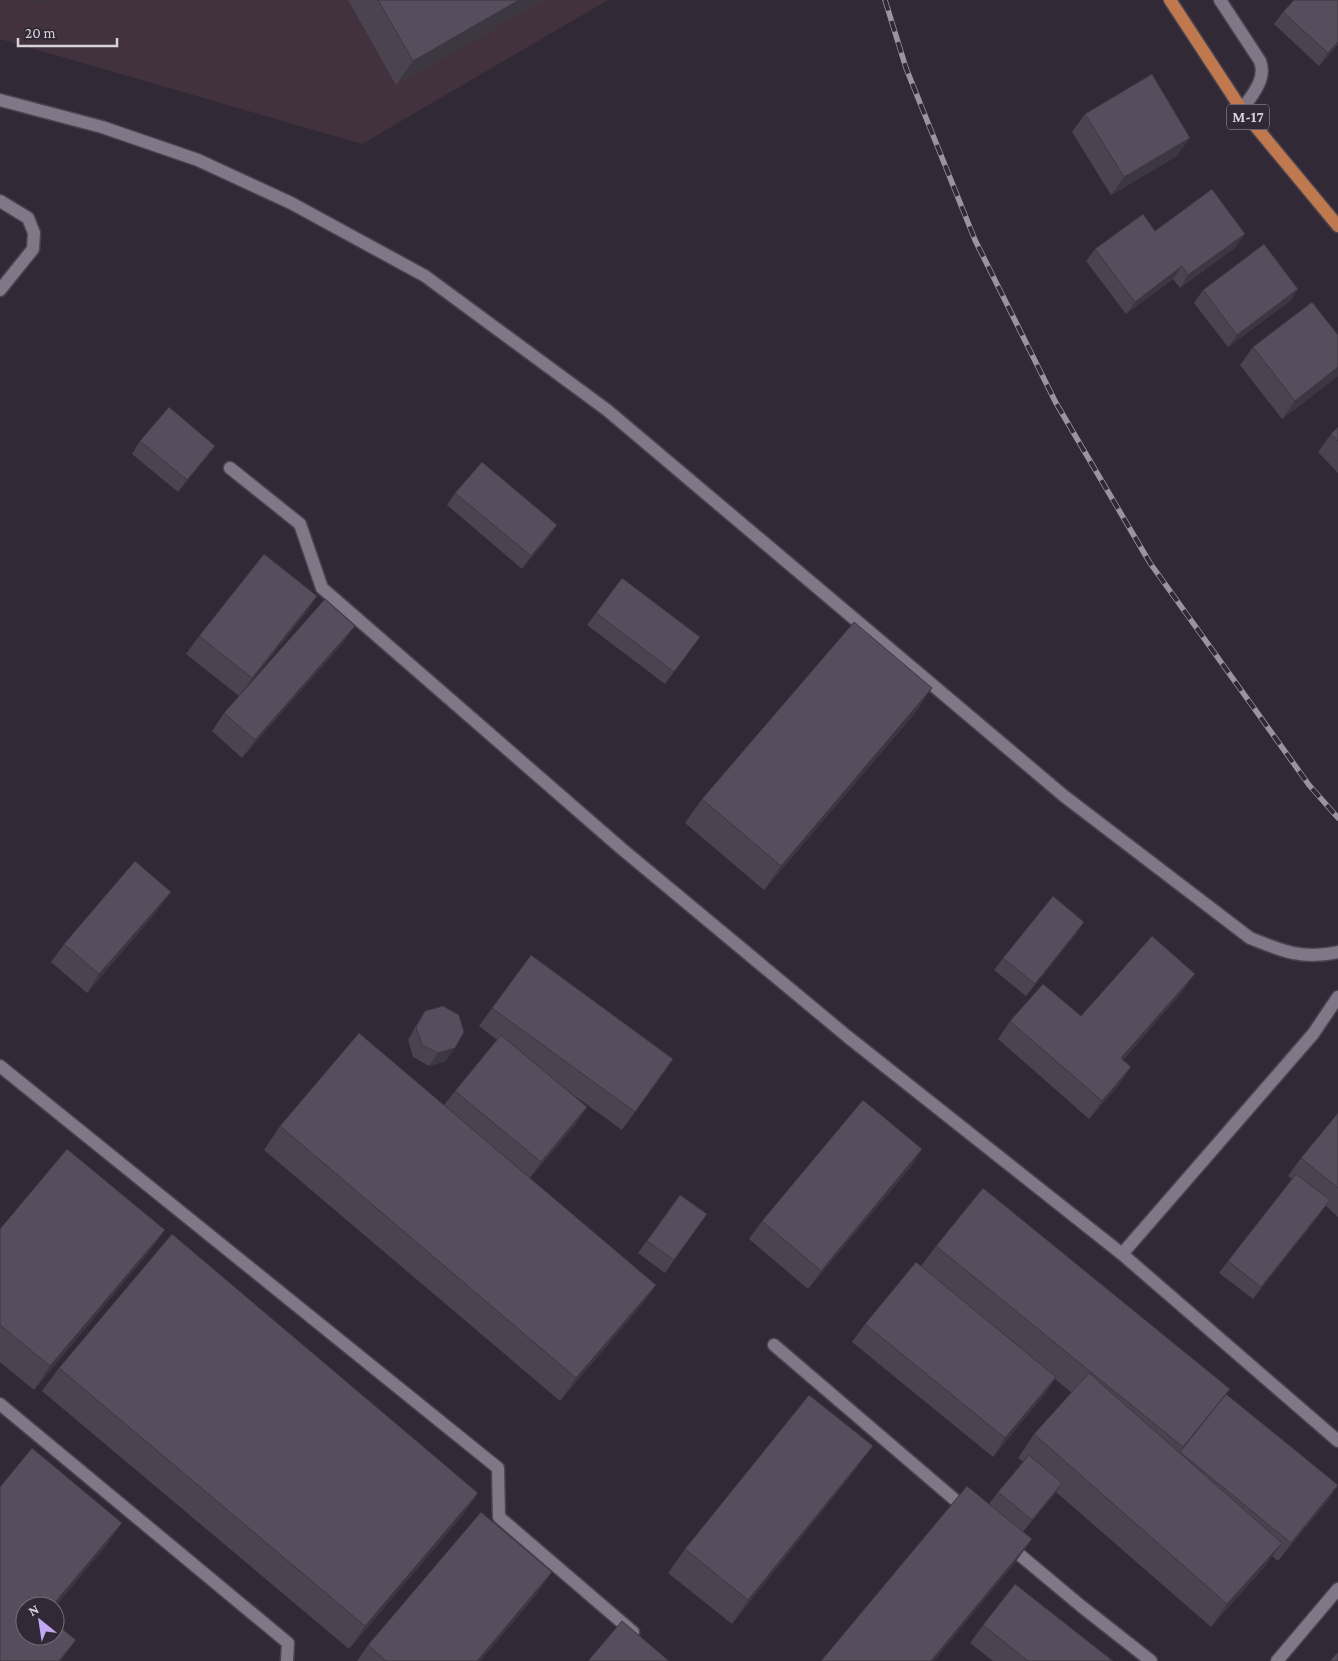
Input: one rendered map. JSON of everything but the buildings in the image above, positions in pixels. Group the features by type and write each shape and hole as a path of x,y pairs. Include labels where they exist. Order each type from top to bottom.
{"main road":[{"name":"M-17","path":"1170,0 1242,110 1338,226"}],"street":[{"path":"1220,0 1260,61 1263,71 1260,82 1242,110"},
{"path":"0,100 102,127 198,160 291,203 425,276 607,410 1064,796 1250,938 1285,952 1322,956 1338,952"},
{"path":"0,201 28,218 34,233 33,249 0,290"},
{"path":"230,468 300,524 322,588 668,886 848,1037 1122,1254 1338,1441"},
{"path":"1122,1254 1313,1034 1338,997"},
{"path":"0,1066 498,1468 499,1517 646,1642"},
{"path":"774,1345 976,1517"},
{"path":"0,1404 288,1643 287,1661"},
{"path":"998,1536 1081,1606 1151,1661"},
{"path":"1277,1661 1338,1589"}],"shaded area":[{"path":"0,0 608,0 362,144 0,39"}],"railway":[{"path":"885,0 906,68 975,240 1056,403 1150,563 1309,785 1338,818"}]}
